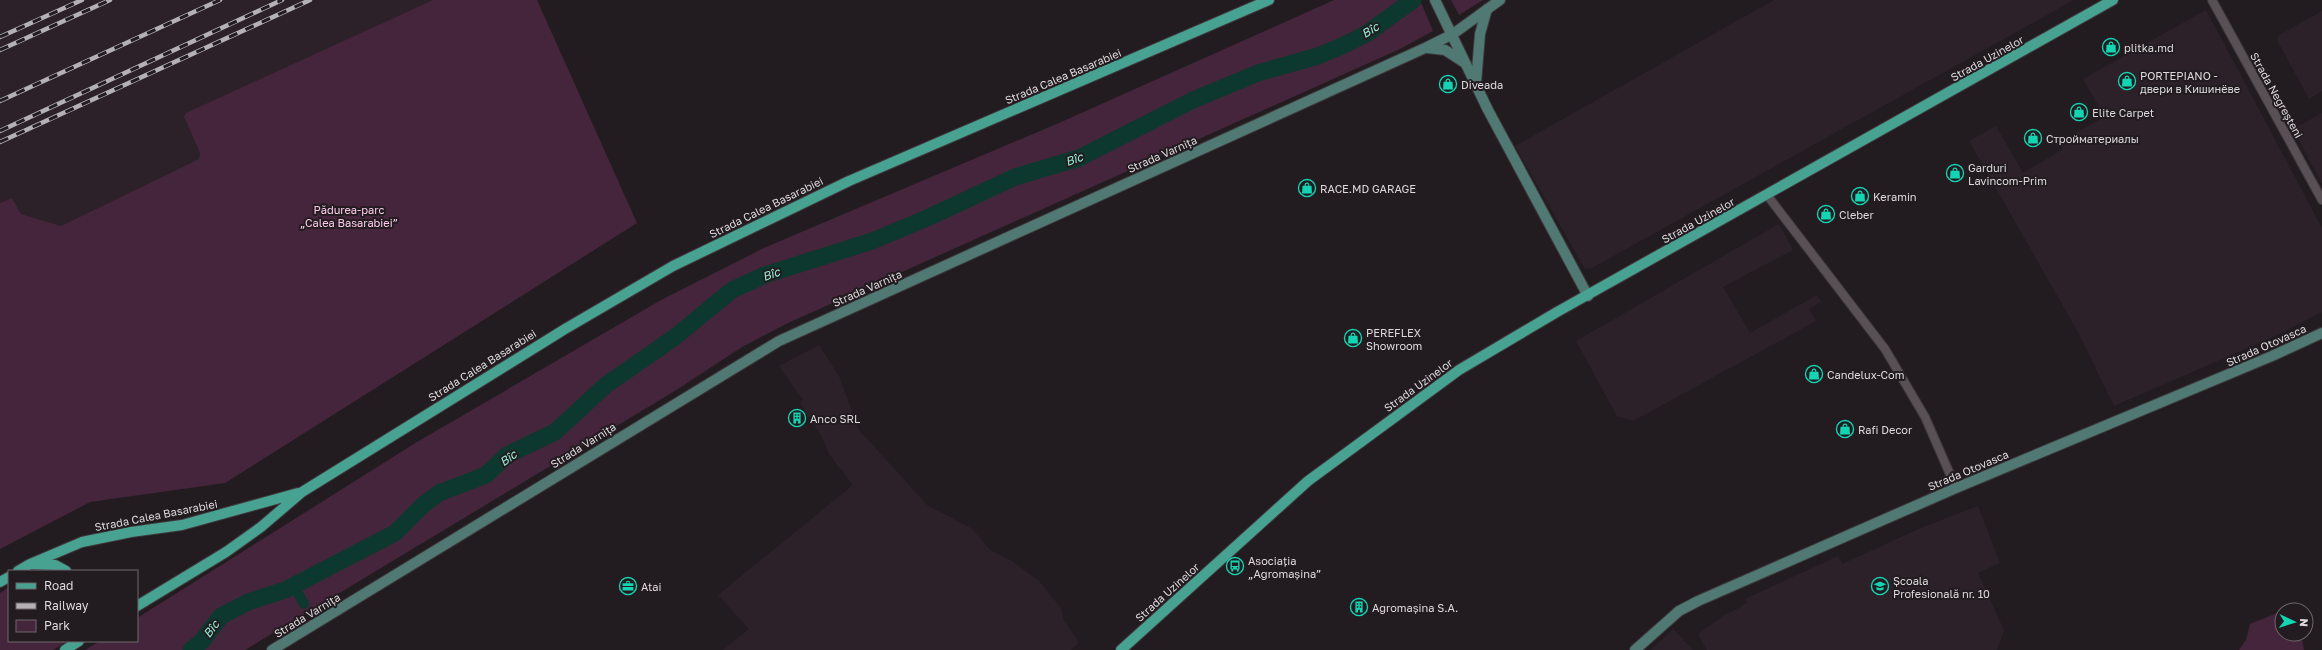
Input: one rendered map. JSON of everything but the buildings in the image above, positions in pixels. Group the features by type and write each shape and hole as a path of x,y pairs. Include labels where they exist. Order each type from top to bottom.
{"main road":[{"name":"Strada Calea Basarabiei","path":"138,605 226,552 261,527 302,492 565,328 674,266 849,181 1269,0"},
{"name":"Strada Uzinelor","path":"1121,650 1308,481 1459,370 2113,0"},
{"name":"Strada Calea Basarabiei","path":"20,570 30,564 82,542 131,532 182,525 302,492"},
{"path":"30,564 55,565 64,570"},
{"path":"65,650 77,642"}],"street":[{"path":"1435,0 1447,22 1476,86 1588,296"},
{"name":"Strada Varnița","path":"272,650 779,341 1425,48 1452,34 1500,0"},
{"name":"Strada Negreșteni","path":"2212,0 2322,200"},
{"path":"1476,86 1479,41 1487,9"},
{"path":"1425,48 1445,50 1466,64"},
{"path":"1767,195 1885,349 1925,417 1956,488"},
{"name":"Strada Otovasca","path":"1635,650 1686,607 1956,488 2272,356 2322,333"}],"shaded area":[{"path":"0,0 433,0 184,117 200,153 199,159 61,226 21,214 12,198 0,203"},
{"path":"1774,0 2074,0 1592,268 1585,269 1515,146"},
{"path":"2206,10 2322,228 2322,312 2282,333 2114,406 2079,334 1969,141 1996,126 2023,173 2063,149 2059,142 2105,117 2083,79"},
{"path":"2322,11 2322,91 2309,99 2277,40 2279,35"},
{"path":"2322,113 2322,184 2293,129"},
{"path":"1779,224 1793,250 1723,287 1750,333 1817,295 1821,302 1809,309 1816,321 1633,421 1617,416 1576,341"},
{"path":"819,345 839,376 859,430 927,505 971,528 990,550 1012,561 1039,581 1061,608 1063,619 1079,642 1071,650 723,650 749,629 718,595 853,485 829,454 820,433 800,403 803,400 779,366"},
{"name":"Școala Profesională nr. 10","path":"1978,506 2000,563 1978,573 2004,630 1997,650 1707,650 1698,634 1723,616 1747,603 1745,599 1838,556 1842,564 1923,527"},
{"path":"1673,629 1693,650 1651,650"}],"green space":[{"name":"Pădurea-parc „Calea Basarabiei”","path":"433,0 537,0 637,223 225,483 90,502 0,549 0,203 12,198 21,214 61,226 199,159 200,153 184,117 186,113"},
{"path":"1334,0 1420,0 1433,31 1400,49 788,323 742,347 678,389 245,650 85,650 98,642 138,642 138,617 417,442 661,300 766,247 1059,123"},
{"path":"1451,0 1483,0 1459,15"},
{"path":"8,588 8,642 65,642 53,650 0,650 0,593"},
{"path":"2274,614 2274,642 2302,642 2304,650 2239,650 2246,640 2250,624"}],"waterway":[{"name":"Bîc","path":"191,650 202,641 221,616 248,602 285,590 395,533 423,505 439,493 486,475 507,455 555,432 606,385 675,337 732,290 765,275 872,241 925,219 1015,177 1079,158 1193,100 1258,73 1318,56 1344,45 1366,34 1413,0"},
{"path":"294,586 304,604"}],"railway":[{"path":"0,37 82,0"},
{"path":"0,50 110,0"},
{"path":"0,101 220,0"},
{"path":"0,131 282,0"},
{"path":"0,142 310,0"}],"place":[{"name":"plitka.md","path":"2111,47"},
{"name":"PORTEPIANO - двери в Кишинёве","path":"2127,81"},
{"name":"Diveada","path":"1448,84"},
{"name":"Elite Carpet","path":"2079,112"},
{"name":"Стройматериалы","path":"2033,138"},
{"name":"Garduri Lavincom-Prim","path":"1955,173"},
{"name":"RACE.MD GARAGE","path":"1307,188"},
{"name":"Keramin","path":"1860,196"},
{"name":"Cleber","path":"1826,214"},
{"name":"PEREFLEX Showroom","path":"1353,338"},
{"name":"Candelux-Com","path":"1814,374"},
{"name":"Anco SRL","path":"797,418"},
{"name":"Rafi Decor","path":"1845,429"},
{"name":"Asociația „Agromașina”","path":"1235,566"},
{"name":"Atai","path":"628,586"},
{"name":"Școala Profesională nr. 10","path":"1880,586"},
{"name":"Agromașina S.A.","path":"1359,607"}]}
